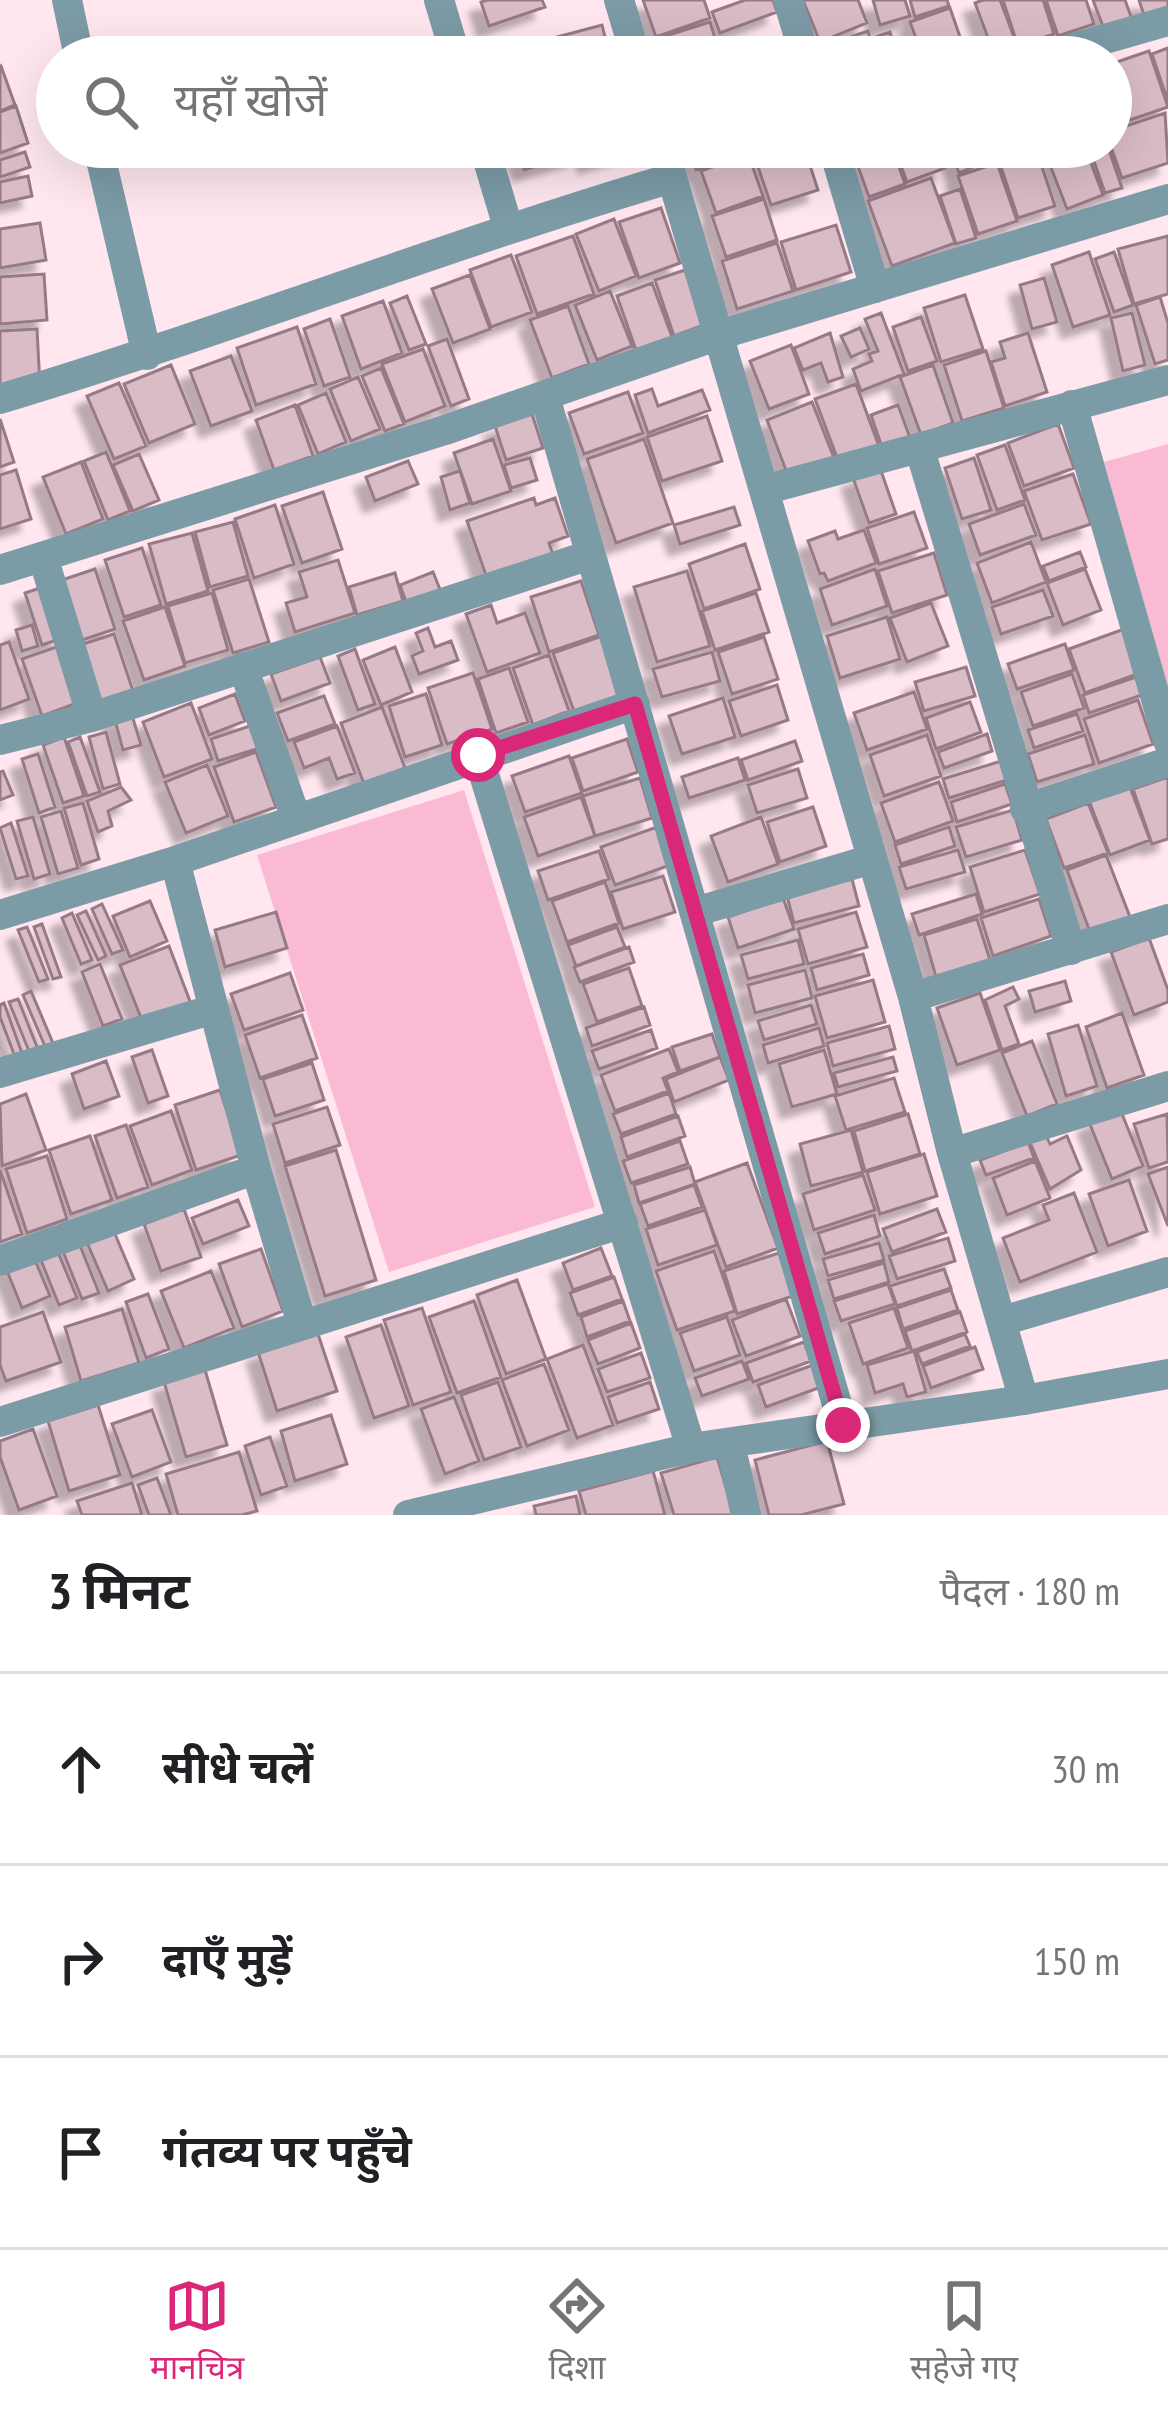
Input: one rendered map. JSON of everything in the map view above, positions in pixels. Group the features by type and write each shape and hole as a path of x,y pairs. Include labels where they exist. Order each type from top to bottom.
{"street":[{"path":"67,0 75,36"},
{"path":"439,0 450,36"},
{"path":"620,0 630,36"},
{"path":"788,0 799,36"},
{"path":"1116,36 1168,21"},
{"path":"103,168 147,355"},
{"path":"490,168 508,226"},
{"path":"669,168 913,998 952,1153 1024,1400"},
{"path":"838,168 875,288"},
{"path":"0,399 147,355 508,226 672,178"},
{"path":"0,569 545,397 719,335 1168,199"},
{"path":"764,490 1168,380"},
{"path":"545,397 843,1425"},
{"path":"1072,405 1168,741"},
{"path":"920,450 1071,950"},
{"path":"0,740 92,717 590,555"},
{"path":"43,557 92,717"},
{"path":"243,667 296,818"},
{"path":"0,915 175,861 635,704"},
{"path":"478,755 691,1448"},
{"path":"1025,809 1168,762"},
{"path":"695,912 872,859"},
{"path":"175,861 302,1324"},
{"path":"913,998 1168,919"},
{"path":"0,1073 214,1009"},
{"path":"952,1153 1168,1086"},
{"path":"0,1261 256,1169"},
{"path":"0,1422 623,1223"},
{"path":"1002,1321 1168,1272"},
{"path":"408,1515 691,1448 1024,1400 1168,1374"},
{"path":"730,1444 746,1515"}],"shaded area":[{"path":"1168,444 1168,687 1104,462"},
{"path":"464,790 595,1207 389,1272 257,855"}],"building":[{"path":"542,0 545,7 489,26 481,2"},
{"path":"643,0 704,0 710,18 656,36"},
{"path":"745,0 773,0 777,12 720,33 712,12"},
{"path":"803,0 858,0 867,23 835,36 818,36"},
{"path":"873,0 905,0 910,16 880,25"},
{"path":"910,0 947,0 949,6 915,17"},
{"path":"1000,0 1014,36 987,36 975,3"},
{"path":"1003,0 1043,0 1054,34 1015,36"},
{"path":"1046,0 1086,0 1094,24 1058,36"},
{"path":"1093,0 1125,0 1133,22 1105,32"},
{"path":"1139,0 1168,0 1168,7 1144,15"},
{"path":"950,8 960,36 915,36 910,22"},
{"path":"710,22 714,36 665,36"},
{"path":"602,25 605,36 561,36"},
{"path":"1168,48 1168,102 1152,54"},
{"path":"1149,51 1168,107 1132,119 1132,57"},
{"path":"0,67 15,105 0,111"},
{"path":"16,106 28,143 0,153 0,112"},
{"path":"1165,113 1168,163 1122,178 1118,168 1132,168 1132,124"},
{"path":"25,152 30,167 0,177 0,160"},
{"path":"753,168 763,196 716,213 701,171"},
{"path":"758,168 811,168 818,190 771,205"},
{"path":"859,168 899,168 905,184 869,197"},
{"path":"902,168 945,168 907,182"},
{"path":"999,168 1017,221 978,234 958,176"},
{"path":"1001,168 1042,168 1055,206 1018,218"},
{"path":"1051,168 1093,168 1103,195 1067,209"},
{"path":"1096,168 1115,168 1122,188 1105,193"},
{"path":"28,176 32,196 0,203 0,182"},
{"path":"931,178 955,243 892,266 868,201"},
{"path":"960,189 976,238 956,244 940,196"},
{"path":"764,199 777,240 726,257 712,216"},
{"path":"661,208 680,263 639,278 619,222"},
{"path":"614,219 636,276 599,291 576,234"},
{"path":"40,223 46,260 0,268 0,229"},
{"path":"836,225 851,272 796,290 781,242"},
{"path":"573,236 594,294 537,314 516,256"},
{"path":"1168,236 1168,294 1134,304 1118,249"},
{"path":"777,243 793,291 737,309 722,261"},
{"path":"1089,252 1110,315 1073,327 1052,265"},
{"path":"1114,252 1133,305 1114,312 1095,259"},
{"path":"511,255 532,312 491,327 470,270"},
{"path":"685,270 704,325 674,336 655,280"},
{"path":"44,274 47,320 0,324 0,277"},
{"path":"470,275 490,329 453,343 432,289"},
{"path":"1044,278 1057,322 1032,329 1020,285"},
{"path":"652,283 672,337 636,350 617,296"},
{"path":"610,291 632,346 597,360 575,305"},
{"path":"965,295 983,349 941,362 924,308"},
{"path":"407,296 426,344 409,350 390,303"},
{"path":"1160,297 1168,323 1168,360 1155,364 1136,305"},
{"path":"383,301 402,353 361,369 342,316"},
{"path":"568,306 589,364 552,378 530,320"},
{"path":"881,313 904,374 861,391 853,369 872,361 869,354 878,351 865,319"},
{"path":"1132,313 1145,365 1123,371 1111,318"},
{"path":"921,317 937,361 908,371 893,327"},
{"path":"330,319 350,377 324,386 304,329"},
{"path":"297,327 316,384 256,405 237,348"},
{"path":"860,328 869,349 851,357 841,336"},
{"path":"37,329 40,386 0,388 0,331"},
{"path":"830,333 843,377 828,382 821,363 803,370 794,348"},
{"path":"1028,333 1047,392 1005,406 991,362 1005,358 1000,342"},
{"path":"447,339 469,399 451,406 428,346"},
{"path":"791,345 809,394 769,409 750,361"},
{"path":"423,349 445,406 405,422 382,364"},
{"path":"986,351 1004,408 962,421 944,365"},
{"path":"231,356 252,411 211,426 190,371"},
{"path":"171,365 195,424 149,443 124,384"},
{"path":"933,365 953,423 921,435 900,377"},
{"path":"381,368 404,424 385,431 362,376"},
{"path":"358,377 380,429 351,441 330,389"},
{"path":"119,383 146,446 114,459 87,396"},
{"path":"856,384 881,452 841,468 815,399"},
{"path":"652,389 658,406 702,390 710,410 648,433 635,395"},
{"path":"628,392 643,433 584,454 569,413"},
{"path":"326,393 346,442 318,454 298,405"},
{"path":"812,402 836,463 790,481 767,420"},
{"path":"295,405 313,456 274,470 256,420"},
{"path":"898,405 913,446 885,456 871,415"},
{"path":"532,414 543,448 506,460 495,426"},
{"path":"707,416 722,461 662,481 647,437"},
{"path":"0,419 14,462 0,467"},
{"path":"1058,424 1074,468 1024,486 1008,443"},
{"path":"493,439 511,491 472,504 454,453"},
{"path":"644,439 673,523 616,543 587,459"},
{"path":"1005,445 1025,500 997,510 977,455"},
{"path":"106,452 130,511 108,520 84,461"},
{"path":"139,454 159,500 133,511 113,465"},
{"path":"530,458 537,480 511,488 504,465"},
{"path":"974,458 991,510 962,519 945,468"},
{"path":"408,461 418,484 375,501 366,477"},
{"path":"81,462 103,519 66,534 43,477"},
{"path":"880,468 896,514 869,523 853,478"},
{"path":"16,470 31,519 0,529 0,475"},
{"path":"460,471 470,503 450,510 441,477"},
{"path":"1073,474 1091,524 1042,540 1024,491"},
{"path":"323,492 342,549 302,563 282,506"},
{"path":"534,498 536,505 555,498 568,536 549,543 554,558 488,581 467,521"},
{"path":"1024,504 1036,535 980,555 969,524"},
{"path":"275,505 294,564 254,578 235,519"},
{"path":"734,507 740,525 680,544 674,525"},
{"path":"914,512 927,548 879,564 867,528"},
{"path":"233,522 248,576 210,587 195,532"},
{"path":"864,530 876,563 828,581 820,574 808,541 835,531 838,539"},
{"path":"192,533 208,591 166,604 149,544"},
{"path":"1031,542 1046,582 992,603 977,563"},
{"path":"745,544 760,589 704,609 689,564"},
{"path":"142,548 161,605 124,617 105,560"},
{"path":"1080,552 1086,567 1049,581 1043,566"},
{"path":"934,553 947,595 892,613 878,571"},
{"path":"338,560 355,613 295,632 286,603 307,597 299,572"},
{"path":"95,569 115,629 76,642 56,582"},
{"path":"875,569 887,606 832,625 820,589"},
{"path":"1085,569 1101,610 1063,625 1047,583"},
{"path":"687,571 710,646 657,662 634,587"},
{"path":"433,572 443,597 409,610 400,585"},
{"path":"395,573 403,601 357,615 349,587"},
{"path":"249,579 269,642 233,653 213,590"},
{"path":"581,581 599,635 549,652 531,597"},
{"path":"46,586 63,638 42,645 25,593"},
{"path":"1043,590 1053,616 1001,634 992,607"},
{"path":"212,593 228,650 185,663 168,606"},
{"path":"756,593 769,632 715,650 702,611"},
{"path":"931,603 948,646 907,662 890,618"},
{"path":"491,605 497,623 525,613 540,653 487,672 466,614"},
{"path":"165,607 185,666 144,680 123,621"},
{"path":"887,617 900,659 840,678 827,636"},
{"path":"32,625 38,646 22,651 16,630"},
{"path":"428,628 435,647 451,641 458,660 419,674 412,656 423,651 416,633"},
{"path":"1127,628 1143,672 1085,693 1069,649"},
{"path":"114,634 133,691 93,704 74,647"},
{"path":"602,636 623,697 575,714 553,653"},
{"path":"764,637 778,679 732,694 718,652"},
{"path":"9,642 29,699 0,710 0,645"},
{"path":"65,644 85,700 42,716 22,659"},
{"path":"1065,644 1074,670 1017,689 1008,664"},
{"path":"395,647 412,692 381,705 363,660"},
{"path":"355,649 375,704 358,710 338,656"},
{"path":"712,652 720,681 662,697 653,669"},
{"path":"549,655 569,711 533,725 513,668"},
{"path":"320,657 330,683 281,701 271,674"},
{"path":"966,667 975,696 924,711 915,682"},
{"path":"509,668 528,722 496,733 478,679"},
{"path":"473,673 492,729 447,744 428,688"},
{"path":"1072,674 1084,708 1033,726 1021,692"},
{"path":"1136,677 1142,695 1089,713 1083,695"},
{"path":"777,685 788,720 741,736 729,701"},
{"path":"914,692 927,729 867,750 854,713"},
{"path":"235,694 245,721 209,735 199,708"},
{"path":"426,694 442,745 405,757 389,706"},
{"path":"324,696 335,724 288,741 277,713"},
{"path":"723,698 735,737 682,754 669,716"},
{"path":"1138,700 1153,744 1099,763 1084,719"},
{"path":"970,702 981,732 936,749 926,718"},
{"path":"191,703 212,759 164,777 143,722"},
{"path":"382,707 405,768 364,784 341,723"},
{"path":"131,712 141,745 123,750 114,717"},
{"path":"1077,714 1083,731 1034,748 1028,730"},
{"path":"256,724 263,747 218,761 211,739"},
{"path":"337,726 355,773 337,779 329,758 304,768 294,742"},
{"path":"106,732 120,784 103,789 89,737"},
{"path":"987,734 992,751 944,768 938,752"},
{"path":"927,735 941,776 884,796 870,755"},
{"path":"1085,735 1094,764 1037,782 1028,754"},
{"path":"64,737 84,796 63,803 43,745"},
{"path":"80,737 100,792 87,796 68,742"},
{"path":"627,739 638,772 583,791 572,758"},
{"path":"795,741 802,761 748,780 741,760"},
{"path":"256,752 276,807 234,822 214,767"},
{"path":"38,754 55,807 39,813 22,759"},
{"path":"569,756 582,793 525,812 512,776"},
{"path":"738,758 745,780 689,798 682,777"},
{"path":"1001,761 1007,780 949,798 943,779"},
{"path":"207,765 228,816 186,833 165,782"},
{"path":"798,769 807,798 757,813 748,785"},
{"path":"0,772 13,795 0,800"},
{"path":"1168,777 1168,839 1152,844 1133,789"},
{"path":"640,778 652,818 595,836 583,796"},
{"path":"939,782 953,821 895,842 881,803"},
{"path":"1128,782 1150,840 1110,855 1088,798"},
{"path":"1005,784 1012,804 957,822 951,802"},
{"path":"121,787 131,800 108,811 112,826 98,832 87,801"},
{"path":"581,797 595,836 538,856 524,817"},
{"path":"83,803 99,859 81,865 64,808"},
{"path":"1088,803 1108,853 1064,868 1046,819"},
{"path":"813,807 826,846 780,862 767,822"},
{"path":"1013,810 1022,840 966,857 956,827"},
{"path":"61,811 78,868 58,874 41,817"},
{"path":"33,817 50,874 34,879 17,821"},
{"path":"761,817 778,864 728,882 711,836"},
{"path":"11,823 28,876 16,879 0,828"},
{"path":"657,827 670,865 615,885 601,847"},
{"path":"949,827 955,846 901,864 895,845"},
{"path":"958,850 965,872 906,889 899,867"},
{"path":"1025,850 1040,894 984,912 970,867"},
{"path":"599,851 609,879 548,900 538,871"},
{"path":"1106,855 1130,917 1090,932 1067,870"},
{"path":"663,876 675,912 623,929 611,892"},
{"path":"852,879 859,906 794,923 787,896"},
{"path":"605,882 619,923 567,942 552,901"},
{"path":"976,894 982,914 919,935 912,914"},
{"path":"783,898 794,929 738,948 728,917"},
{"path":"1039,899 1051,936 993,956 981,918"},
{"path":"150,901 167,941 130,957 113,916"},
{"path":"102,904 123,950 112,954 92,909"},
{"path":"86,911 106,956 98,960 77,915"},
{"path":"276,912 287,948 225,967 215,930"},
{"path":"856,912 867,947 808,964 798,929"},
{"path":"72,913 92,960 81,964 62,918"},
{"path":"977,919 990,960 936,977 924,935"},
{"path":"42,924 61,977 53,979 34,927"},
{"path":"27,927 48,979 39,982 18,930"},
{"path":"617,927 625,947 576,966 568,945"},
{"path":"1149,938 1168,1002 1134,1015 1111,952"},
{"path":"798,940 804,964 748,979 741,955"},
{"path":"169,946 191,1004 143,1023 120,965"},
{"path":"629,947 634,962 580,982 574,967"},
{"path":"863,954 869,975 817,990 811,968"},
{"path":"100,964 122,1019 103,1026 82,972"},
{"path":"629,968 642,1006 597,1022 583,984"},
{"path":"805,970 812,998 755,1013 748,985"},
{"path":"290,973 303,1010 244,1030 231,994"},
{"path":"873,980 885,1022 827,1038 815,996"},
{"path":"1065,981 1071,1001 1035,1012 1029,991"},
{"path":"1013,987 1019,999 1005,1006 1019,1044 1002,1050 985,1000"},
{"path":"31,991 55,1048 47,1051 23,995"},
{"path":"980,993 1000,1050 957,1065 937,1008"},
{"path":"18,999 39,1052 31,1056 9,1002"},
{"path":"4,1003 24,1059 17,1062 0,1017"},
{"path":"811,1005 817,1024 764,1040 758,1021"},
{"path":"644,1007 650,1025 592,1046 586,1028"},
{"path":"1122,1013 1144,1075 1107,1088 1086,1027"},
{"path":"302,1015 317,1058 260,1078 245,1035"},
{"path":"1078,1025 1097,1086 1066,1096 1048,1034"},
{"path":"889,1026 895,1049 833,1066 827,1043"},
{"path":"819,1028 824,1046 768,1063 763,1045"},
{"path":"651,1030 657,1048 599,1069 592,1051"},
{"path":"712,1034 720,1057 680,1071 672,1047"},
{"path":"1032,1041 1057,1104 1027,1116 1002,1053"},
{"path":"669,1049 678,1072 663,1078 668,1091 615,1111 601,1075"},
{"path":"152,1050 168,1096 148,1103 132,1057"},
{"path":"824,1050 837,1094 792,1107 779,1064"},
{"path":"720,1057 729,1080 674,1102 666,1079"},
{"path":"893,1057 897,1071 838,1087 834,1073"},
{"path":"106,1061 119,1096 84,1109 72,1074"},
{"path":"312,1063 324,1100 275,1116 263,1079"},
{"path":"894,1078 905,1112 846,1130 835,1096"},
{"path":"220,1090 241,1155 196,1170 175,1105"},
{"path":"669,1093 676,1114 621,1134 613,1114"},
{"path":"26,1094 46,1150 2,1166 0,1104"},
{"path":"327,1107 340,1145 285,1163 273,1124"},
{"path":"1120,1109 1143,1166 1112,1179 1089,1122"},
{"path":"171,1111 192,1170 152,1185 130,1126"},
{"path":"908,1114 920,1154 865,1171 854,1131"},
{"path":"1167,1114 1168,1162 1149,1168 1134,1124"},
{"path":"678,1116 685,1136 627,1157 621,1137"},
{"path":"126,1125 148,1187 117,1198 95,1136"},
{"path":"851,1130 863,1172 811,1186 800,1144"},
{"path":"1045,1133 1050,1144 1067,1136 1081,1170 1050,1189 1029,1140"},
{"path":"90,1136 112,1200 71,1214 49,1150"},
{"path":"680,1141 688,1164 631,1183 623,1161"},
{"path":"1028,1142 1034,1158 986,1175 980,1160"},
{"path":"336,1150 376,1280 325,1296 285,1166"},
{"path":"924,1154 937,1196 880,1214 867,1172"},
{"path":"47,1156 67,1219 27,1233 6,1169"},
{"path":"1035,1161 1050,1198 1007,1215 993,1178"},
{"path":"747,1163 778,1248 726,1267 695,1182"},
{"path":"690,1167 695,1184 639,1203 634,1185"},
{"path":"1168,1167 1168,1226 1148,1174"},
{"path":"0,1170 22,1234 0,1242"},
{"path":"863,1175 875,1210 814,1230 803,1194"},
{"path":"1129,1180 1147,1231 1108,1246 1089,1194"},
{"path":"694,1185 702,1207 648,1226 640,1204"},
{"path":"1074,1193 1097,1252 1020,1282 1003,1238 1049,1220 1043,1205"},
{"path":"238,1200 249,1226 203,1244 192,1218"},
{"path":"184,1209 201,1257 161,1271 144,1224"},
{"path":"937,1209 946,1232 892,1252 883,1229"},
{"path":"705,1210 717,1245 658,1265 646,1229"},
{"path":"874,1215 880,1236 825,1254 818,1233"},
{"path":"112,1227 134,1279 108,1291 85,1238"},
{"path":"77,1238 99,1293 82,1299 60,1244"},
{"path":"948,1238 955,1261 897,1279 889,1256"},
{"path":"879,1243 884,1260 828,1276 823,1259"},
{"path":"55,1245 77,1298 59,1305 38,1253"},
{"path":"601,1248 612,1276 573,1290 563,1263"},
{"path":"261,1249 283,1311 242,1327 219,1264"},
{"path":"714,1251 735,1311 677,1330 656,1271"},
{"path":"32,1253 50,1296 22,1308 5,1266"},
{"path":"779,1253 793,1296 737,1314 724,1271"},
{"path":"884,1263 889,1282 834,1299 828,1280"},
{"path":"944,1269 951,1288 897,1306 890,1286"},
{"path":"211,1271 234,1328 184,1348 161,1291"},
{"path":"614,1277 622,1299 578,1315 570,1293"},
{"path":"517,1280 546,1359 506,1374 477,1295"},
{"path":"888,1284 895,1304 841,1321 834,1301"},
{"path":"951,1290 958,1310 903,1329 897,1308"},
{"path":"148,1294 169,1349 146,1358 126,1302"},
{"path":"786,1299 800,1336 746,1356 732,1320"},
{"path":"474,1301 501,1377 457,1393 429,1317"},
{"path":"623,1301 630,1321 587,1337 581,1317"},
{"path":"422,1308 451,1392 413,1405 384,1320"},
{"path":"894,1308 908,1348 863,1364 849,1323"},
{"path":"122,1309 139,1363 81,1381 65,1327"},
{"path":"43,1312 61,1362 6,1381 0,1365 0,1327"},
{"path":"960,1312 967,1332 912,1351 905,1331"},
{"path":"727,1317 740,1355 694,1371 680,1333"},
{"path":"631,1323 640,1348 598,1364 588,1340"},
{"path":"381,1325 409,1406 374,1418 346,1337"},
{"path":"317,1331 337,1391 277,1411 258,1352"},
{"path":"965,1334 970,1346 922,1364 917,1352"},
{"path":"804,1342 811,1361 753,1382 746,1363"},
{"path":"583,1345 613,1425 577,1438 547,1359"},
{"path":"975,1347 983,1369 931,1388 923,1366"},
{"path":"914,1351 926,1392 907,1397 903,1384 875,1393 867,1365"},
{"path":"641,1353 650,1378 607,1392 598,1369"},
{"path":"742,1361 749,1379 702,1396 695,1378"},
{"path":"544,1364 569,1430 527,1446 502,1380"},
{"path":"813,1365 821,1387 766,1407 758,1385"},
{"path":"205,1370 227,1445 186,1457 164,1382"},
{"path":"498,1382 521,1447 484,1460 461,1395"},
{"path":"650,1382 659,1409 617,1423 608,1397"},
{"path":"454,1397 479,1461 445,1474 421,1409"},
{"path":"98,1405 120,1475 69,1491 48,1421"},
{"path":"152,1410 171,1462 132,1477 112,1424"},
{"path":"331,1415 347,1464 295,1481 281,1431"},
{"path":"33,1429 57,1496 19,1510 0,1457 0,1441"},
{"path":"270,1437 287,1486 261,1495 245,1446"},
{"path":"827,1441 844,1504 801,1515 769,1515 755,1460"},
{"path":"239,1452 257,1511 178,1515 166,1474"},
{"path":"717,1457 734,1515 674,1515 661,1473"},
{"path":"653,1471 665,1515 586,1515 579,1491"},
{"path":"157,1478 171,1515 149,1515 138,1485"},
{"path":"132,1483 142,1515 82,1515 77,1501"},
{"path":"576,1496 580,1515 536,1515 534,1506"}],"route":[{"path":"478,755 635,704 843,1425"}]}
